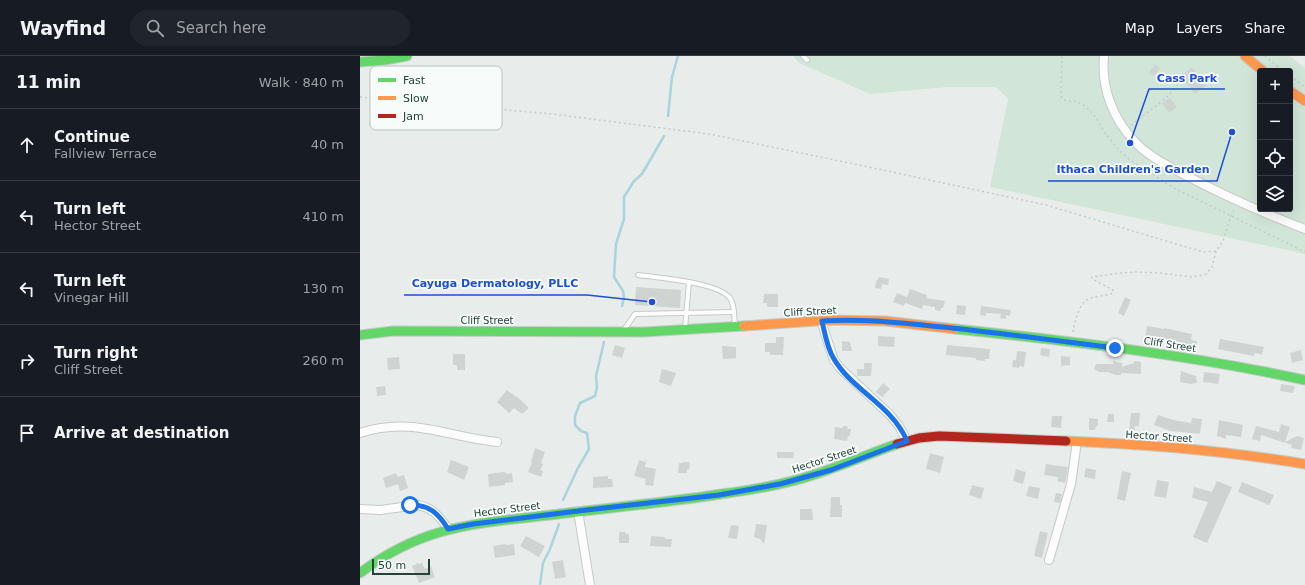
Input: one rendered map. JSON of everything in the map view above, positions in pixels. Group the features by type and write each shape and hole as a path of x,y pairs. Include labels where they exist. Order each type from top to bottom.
{"main road":[{"path":"360,62 386,60 407,56"},
{"path":"1245,56 1259,68"},
{"path":"1293,93 1305,101"},
{"name":"Cliff Street","path":"360,335 393,331 623,332 822,321 891,322 1033,337 1165,354 1244,367 1305,380"},
{"name":"Hector Street","path":"360,573 396,549 418,538 438,531 473,524 719,495 780,484 831,470 907,441 927,437 954,436 1077,441 1165,447 1239,454 1305,464"}],"street":[{"path":"1104,56 1104,76 1109,100 1125,130 1140,146 1164,163 1239,202 1305,229"},
{"path":"822,321 834,360 841,369 895,421 907,441"},
{"path":"360,433 394,426 409,426 483,441 497,442"},
{"path":"1049,560 1071,484 1077,441"},
{"path":"360,509 380,510 418,505 424,506 435,512 448,529"},
{"path":"578,511 590,585"}],"lane":[{"path":"803,56 807,60"},
{"path":"638,275 689,282 723,292 731,299 735,326"},
{"path":"685,329 689,282"},
{"path":"623,332 635,314 734,312"}],"path":[{"path":"1265,56 1279,68"},
{"path":"1293,78 1305,87"},
{"path":"1125,130 1165,99 1180,82"},
{"path":"360,97 370,98"},
{"path":"502,110 552,114 709,134 1046,205 1203,252 1216,251"},
{"path":"1073,336 1076,320 1084,301 1090,298 1113,293 1113,290 1092,279 1092,277 1121,272 1159,272 1192,277 1206,274 1212,266 1216,251 1223,241 1231,216 1239,202"}],"green space":[{"path":"793,56 1290,56 1305,68 1305,254 990,187 1008,99 996,87 948,87 870,94 799,63"}],"building":[{"path":"1155,64 1160,68 1154,76 1149,73"},
{"path":"1192,67 1207,85 1195,94 1181,76"},
{"path":"1170,98 1177,107 1169,113 1162,103"},
{"path":"879,277 889,279 888,285 882,284 881,289 875,288"},
{"path":"636,287 681,290 680,308 635,305"},
{"path":"910,289 927,295 926,298 945,301 943,308 941,308 941,311 935,310 935,307 923,305 922,309 905,303 904,306 893,302 897,293 907,297"},
{"path":"764,294 778,294 778,307 767,307 767,303 763,303"},
{"path":"1125,297 1131,300 1124,316 1118,313"},
{"path":"957,305 966,306 965,315 956,314"},
{"path":"981,306 1011,310 1010,316 1006,315 1006,319 1000,318 1001,314 986,313 986,316 980,315"},
{"path":"1147,326 1192,334 1191,340 1197,341 1196,348 1157,337 1156,341 1150,340 1150,338 1145,337"},
{"path":"878,336 895,337 894,347 878,346"},
{"path":"776,337 784,337 783,355 770,355 770,352 765,352 765,343 776,343"},
{"path":"1220,339 1264,347 1262,355 1255,353 1254,356 1218,349"},
{"path":"842,341 850,342 852,351 842,351"},
{"path":"615,345 625,348 622,358 612,355"},
{"path":"947,345 990,349 989,359 985,359 985,361 976,360 976,358 946,355"},
{"path":"722,346 736,347 736,358 723,359"},
{"path":"1041,348 1050,349 1049,357 1040,355"},
{"path":"1301,350 1303,360 1292,363 1290,353"},
{"path":"1017,351 1026,352 1024,367 1012,367 1013,360 1016,360"},
{"path":"453,354 465,354 465,370 457,370 457,365 453,365"},
{"path":"1061,356 1070,357 1070,365 1061,366"},
{"path":"399,357 400,369 388,370 387,358"},
{"path":"1113,361 1122,363 1122,367 1134,363 1134,361 1141,362 1141,374 1121,373 1121,375 1115,375 1108,372 1099,372 1094,369 1096,364 1113,364"},
{"path":"864,363 872,363 871,376 857,376 857,369 864,369"},
{"path":"662,369 676,373 671,386 659,382"},
{"path":"1181,371 1196,376 1197,383 1190,384 1180,382"},
{"path":"1204,372 1220,374 1218,384 1203,382"},
{"path":"883,383 890,389 882,397 876,392"},
{"path":"1281,384 1295,386 1293,393 1280,391"},
{"path":"385,386 386,395 377,396 376,387"},
{"path":"507,390 529,408 522,414 514,408 509,413 497,402"},
{"path":"1131,413 1140,413 1139,426 1135,426 1135,430 1129,430"},
{"path":"1108,414 1114,414 1114,422 1107,422"},
{"path":"1158,415 1173,420 1191,423 1192,418 1202,419 1200,434 1171,431 1154,425"},
{"path":"1052,416 1062,416 1061,428 1051,427"},
{"path":"1089,418 1098,419 1098,426 1096,426 1095,430 1089,430"},
{"path":"1219,420 1243,425 1241,437 1226,435 1226,439 1217,436"},
{"path":"1281,424 1290,427 1285,442 1297,436 1304,438 1301,450 1291,448 1292,445 1261,435 1260,441 1252,439 1256,426 1279,432"},
{"path":"843,426 847,426 848,429 851,429 850,436 848,436 847,441 834,439 835,427 842,428"},
{"path":"535,448 545,452 541,463 543,464 540,470 543,471 541,477 528,472"},
{"path":"777,452 794,452 793,458 777,458"},
{"path":"930,453 944,457 940,473 926,469"},
{"path":"451,460 469,467 464,480 447,472"},
{"path":"639,460 646,462 645,467 656,469 653,486 645,485 646,479 634,476"},
{"path":"690,462 689,469 687,469 687,473 678,473 679,463"},
{"path":"1046,464 1068,467 1065,483 1057,481 1058,477 1044,475"},
{"path":"1086,468 1096,470 1095,479 1084,477"},
{"path":"1016,469 1026,472 1023,484 1013,481"},
{"path":"1122,471 1131,473 1125,501 1117,499"},
{"path":"504,472 507,474 512,473 513,482 505,483 505,485 489,487 488,474"},
{"path":"396,473 398,477 404,475 408,488 400,491 398,484 386,488 383,478"},
{"path":"608,476 608,479 612,479 613,487 593,488 593,477"},
{"path":"1157,480 1169,482 1166,498 1154,496"},
{"path":"1217,481 1232,487 1207,543 1193,537 1208,502 1192,498 1194,487 1212,492"},
{"path":"1242,482 1274,495 1269,505 1238,492"},
{"path":"972,485 984,488 981,499 969,495"},
{"path":"1029,486 1040,488 1038,499 1026,496"},
{"path":"1056,493 1062,494 1060,503 1054,502"},
{"path":"831,497 840,497 842,517 830,517"},
{"path":"800,509 812,509 813,520 800,520"},
{"path":"756,524 767,525 764,544 760,539 754,537"},
{"path":"731,525 739,526 737,539 728,538"},
{"path":"1040,531 1048,533 1042,558 1034,556"},
{"path":"619,532 626,532 626,534 629,534 629,543 619,543"},
{"path":"526,536 545,546 539,557 520,546"},
{"path":"651,536 672,539 671,547 650,546"},
{"path":"514,544 515,555 495,558 493,546"},
{"path":"563,560 566,577 555,579 552,562"},
{"path":"422,563 425,569 431,567 435,577 419,583 412,566"}],"waterway":[{"path":"668,116 672,77 678,56"},
{"path":"622,306 624,298 623,291 614,277 616,244 624,219 624,197 634,181 642,174 664,136"},
{"path":"563,500 589,449 587,433 581,431 575,425 575,416 580,403 595,396 597,387 596,376 604,342"},
{"path":"540,585 543,563 559,524"}],"traffic: fast":[{"path":"360,62 407,56"},
{"path":"360,335 393,331 644,332 744,326"},
{"path":"955,329 1174,356 1305,380"},
{"path":"360,573 383,557 406,545 450,529 497,521 678,500 767,487 813,475 897,444"}],"traffic: slow":[{"path":"1245,56 1259,68"},
{"path":"1293,93 1305,101"},
{"path":"744,326 832,320 885,321 955,329"},
{"path":"1066,441 1186,449 1246,455 1305,464"}],"traffic: jam":[{"path":"897,444 919,438 939,436 1066,441"}],"place":[{"name":"Ithaca Children's Garden","path":"1232,132"},
{"name":"Cass Park","path":"1130,143"},
{"name":"Cayuga Dermatology, PLLC","path":"652,302"}],"route":[{"path":"410,505 431,508 444,522 448,529 473,524 719,495 780,484 831,470 907,441 899,426 890,415 856,384 834,360 829,348 822,321 832,320 901,323 1033,337 1115,348"}]}
